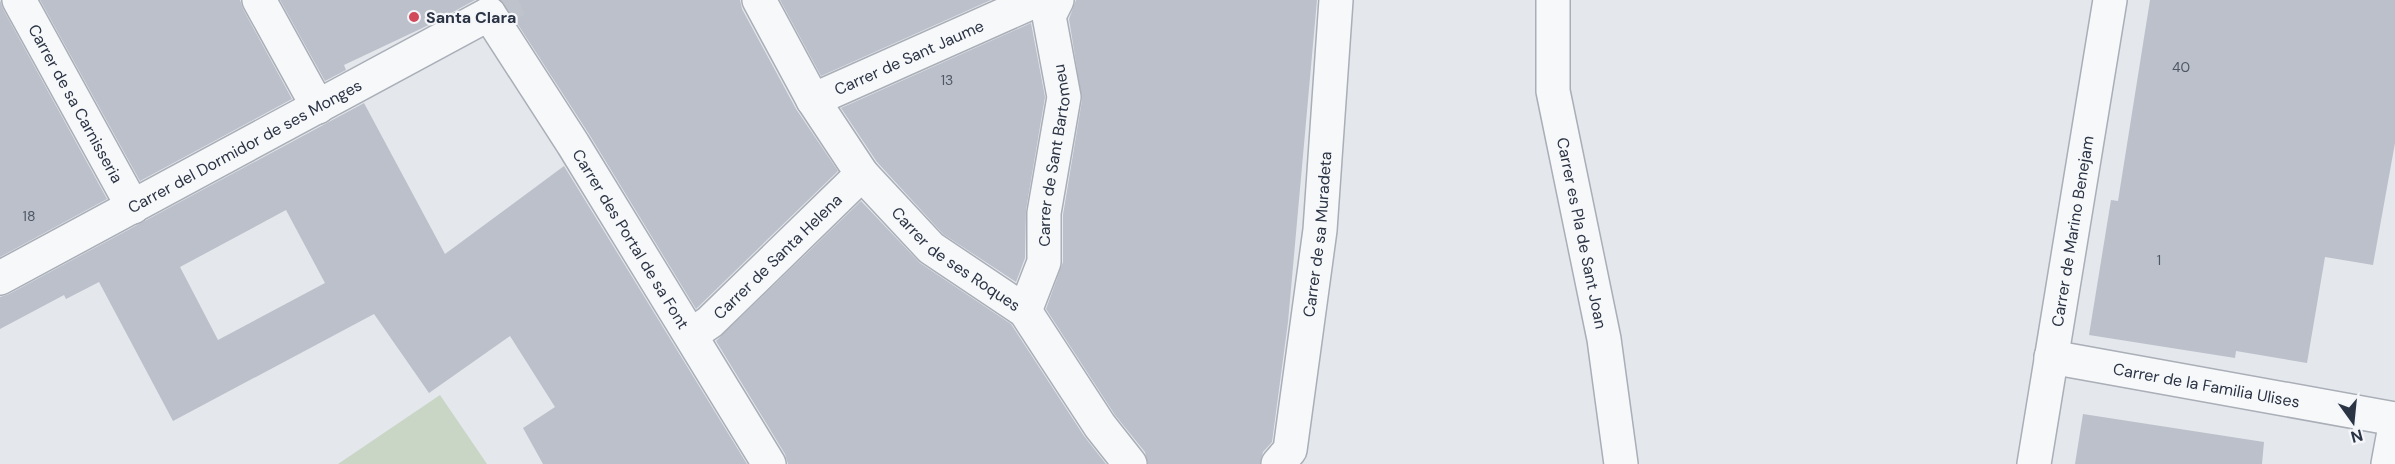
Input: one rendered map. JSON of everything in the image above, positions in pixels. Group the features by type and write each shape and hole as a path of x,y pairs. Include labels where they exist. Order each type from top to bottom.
{"street":[{"name":"Carrer de sa Carnisseria","path":"19,0 133,207"},
{"path":"259,0 318,107"},
{"name":"Carrer de ses Roques","path":"759,0 813,100 862,174 931,248 1025,311 1100,426 1130,464"},
{"name":"Carrer de Sant Jaume","path":"813,100 1037,0"},
{"name":"Carrer de Sant Bartomeu","path":"1025,311 1044,262 1044,213 1064,97 1049,16 1057,0"},
{"name":"Carrer de sa Muradeta","path":"1278,464 1290,450 1320,230 1336,0"},
{"name":"Carrer es Pla de Sant Joan","path":"1553,0 1553,92 1604,339 1621,464"},
{"name":"Carrer de Marino Benejam","path":"2034,464 2110,0"},
{"name":"Carrer del Dormidor de ses Monges","path":"0,278 318,107 489,7"},
{"name":"Carrer des Portal de sa Font","path":"489,7 769,464"},
{"name":"Carrer de Santa Helena","path":"691,335 710,322 862,174"},
{"name":"Carrer de la Familia Ulises","path":"2051,357 2395,418"},
{"path":"2388,464 2395,426"}],"green space":[{"path":"440,395 487,464 338,464"}],"building":[{"path":"0,0 107,199 0,257"},
{"path":"40,0 240,0 292,99 140,181"},
{"path":"280,0 475,0 433,23 344,65 346,70 325,81"},
{"path":"502,0 740,0 742,9 796,109 838,171 696,309 589,134"},
{"path":"780,0 991,0 821,76"},
{"path":"1076,0 1317,0 1288,322 1272,442 1263,452 1260,464 1148,464 1145,452 1115,415 1046,309 1063,262 1063,215 1082,100 1069,19"},
{"path":"2150,0 2395,0 2395,143 2373,265 2325,257 2307,363 2236,351 2235,358 2089,335 2111,200 2118,201"},
{"path":"1031,23 1045,97 1026,210 1025,258 1016,282 943,234 877,162 841,108"},
{"path":"364,103 445,254 564,166 747,464 543,464 523,428 555,407 510,336 429,393 374,314 173,421 99,282 66,299 64,295 0,329 0,297","holes":["286,210 325,283 218,340 180,267"]},
{"path":"861,201 920,263 1011,324 1084,436 1106,464 788,464 785,454 716,341"},
{"path":"2083,414 2264,442 2262,464 2075,464"}],"tunnel":[{"path":"489,14 518,0"}],"place":[{"name":"Santa Clara","path":"414,17"}]}
